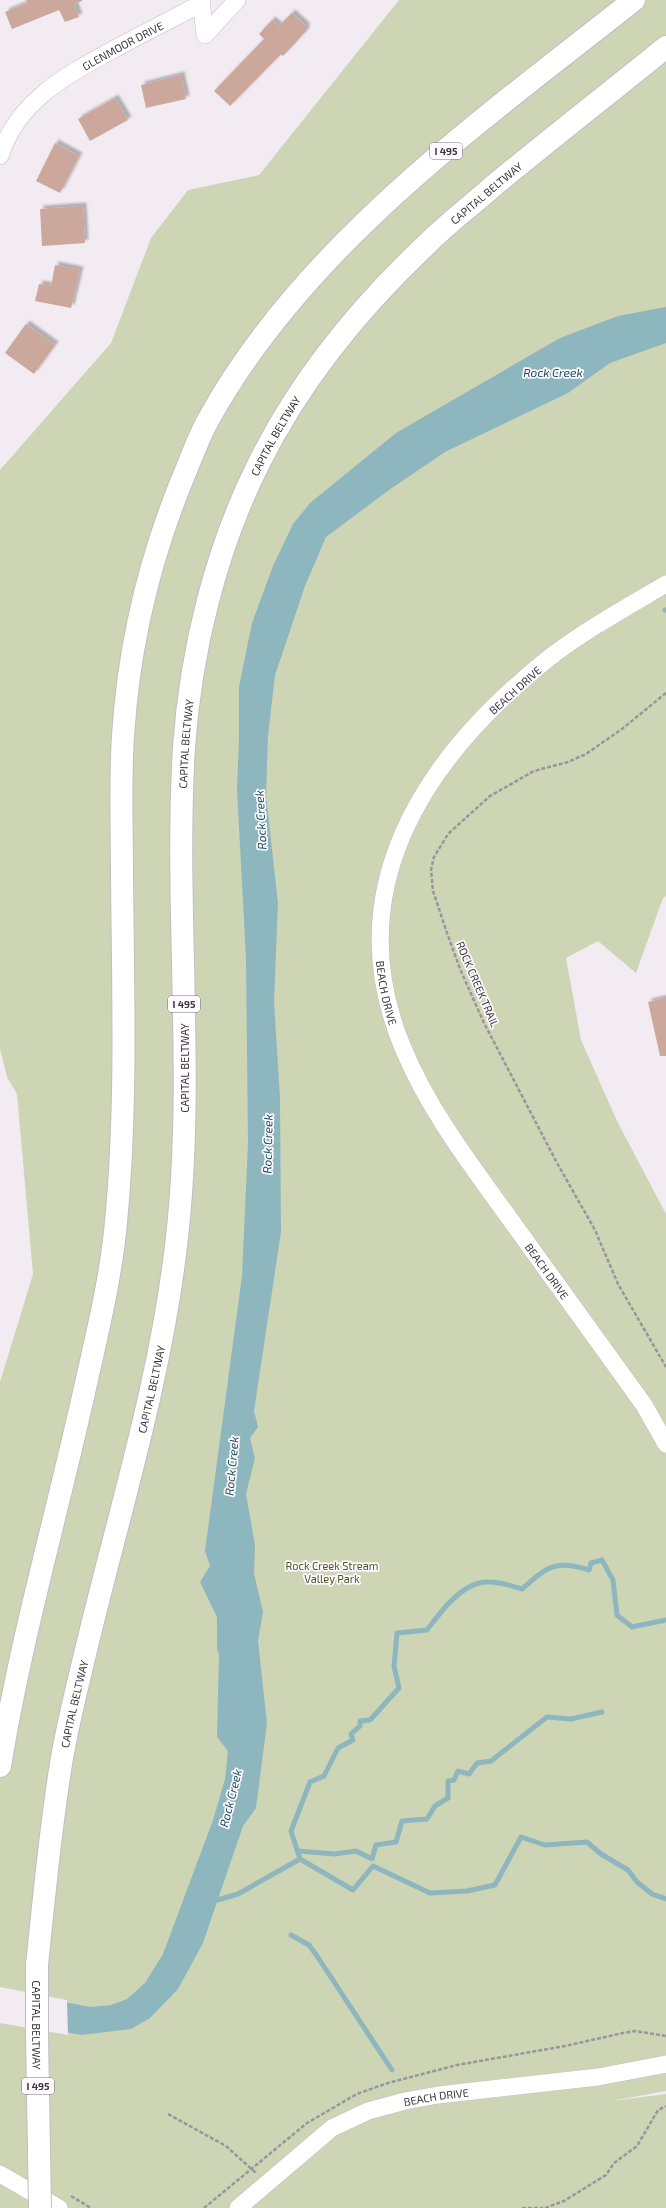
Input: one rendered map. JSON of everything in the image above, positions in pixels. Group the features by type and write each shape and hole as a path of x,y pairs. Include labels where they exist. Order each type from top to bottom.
{"highway":[{"name":"I 495","path":"0,1766 29,1623 101,1317 116,1229 122,1151 124,1072 123,740 129,661 146,580 169,510 205,424 245,362 288,303 338,248 391,197 501,106 634,0"},
{"name":"CAPITAL BELTWAY","path":"40,2208 37,1965 49,1851 62,1760 86,1651 138,1444 162,1336 176,1247 184,1158 185,1064 182,832 184,745 192,676 208,600 227,539 260,460 295,401 335,345 382,288 430,240 538,149 666,47"},
{"path":"538,149 666,64"}],"street":[{"name":"GLENMOOR DRIVE","path":"0,156 5,140 24,111 49,87 83,66 201,1 205,35 237,0"},
{"name":"BEACH DRIVE","path":"666,584 550,658 482,720 446,762 420,800 399,840 386,878 381,913 380,955 387,1003 403,1048 445,1126 644,1405 666,1444"},
{"name":"BEACH DRIVE","path":"238,2208 332,2128 368,2111 405,2101 438,2095 598,2077 666,2064"},
{"path":"5,2177 59,2208"}],"path":[{"name":"ROCK CREEK TRAIL","path":"666,693 622,729 586,754 568,762 534,771 490,796 448,834 434,857 431,870 433,891 447,933 460,969 484,1023 557,1164 595,1230 618,1284 666,1367"},
{"path":"522,2208 544,2208 564,2201 606,2175 614,2163 637,2146 658,2110 666,2106"},
{"path":"168,2114 226,2146 266,2183"}],"green space":[{"name":"Rock Creek Stream Valley Park","path":"399,0 666,0 666,896 663,898 636,973 598,941 566,958 581,1040 617,1121 666,1214 666,2091 611,2101 666,2094 666,2208 0,2208 0,1382 33,1274 17,1094 7,1077 0,1049 0,470 111,343 151,238 188,190 259,175"}],"water":[{"name":"Rock Creek","path":"666,307 666,343 610,363 568,393 445,452 389,490 326,537 305,586 275,675 268,736 266,796 278,903 274,1001 280,1097 281,1232 254,1411 258,1427 250,1438 255,1458 246,1494 255,1545 254,1573 263,1612 258,1641 267,1723 256,1808 243,1826 203,1943 178,1989 150,2018 131,2029 82,2035 0,2021 0,1989 90,2007 111,2005 127,1999 145,1983 163,1954 213,1820 225,1779 228,1751 217,1737 219,1654 217,1649 217,1617 200,1582 210,1566 205,1551 242,1276 248,1142 246,958 237,790 239,687 252,623 273,566 293,524 310,503 396,433 560,338 618,316"}],"pier":[{"path":"0,1987 67,2000 68,2035 0,2023"}],"building":[{"path":"26,0 82,1 74,4 79,17 65,22 59,10 12,29 5,12 27,3"},
{"path":"292,13 306,26 306,31 283,56 281,54 230,106 214,91 264,39 259,34 272,20 279,26"},
{"path":"181,75 186,99 146,108 141,85"},
{"path":"115,98 128,120 90,141 78,119"},
{"path":"55,143 79,156 60,193 36,181"},
{"path":"83,206 85,243 42,246 40,209"},
{"path":"55,265 80,270 71,308 35,301 39,284 51,286"},
{"path":"26,324 55,345 34,374 5,353"},
{"path":"666,998 666,1056 660,1056 648,1002"}],"waterway":[{"path":"300,1859 291,1831 310,1782 324,1776 338,1748 353,1740 351,1734 360,1726 360,1721 370,1720 399,1688 394,1666 397,1633 427,1630 443,1609 456,1596 463,1590 479,1583 495,1583 522,1589 538,1575 552,1567 568,1565 589,1570 591,1563 602,1560 613,1580 617,1615 632,1627 666,1620"},
{"path":"298,1851 335,1854 356,1851 372,1859 376,1845 396,1842 402,1821 427,1819 435,1806 448,1798 448,1781 454,1780 458,1771 469,1774 477,1763 491,1761 547,1717 571,1719 602,1712"},
{"path":"211,1902 238,1894 300,1859 353,1890 373,1866 430,1893 467,1891 495,1885 521,1837 545,1845 587,1842 601,1854 628,1870 637,1882 652,1894 666,1899"},
{"path":"291,1935 309,1945 392,2070"}]}
